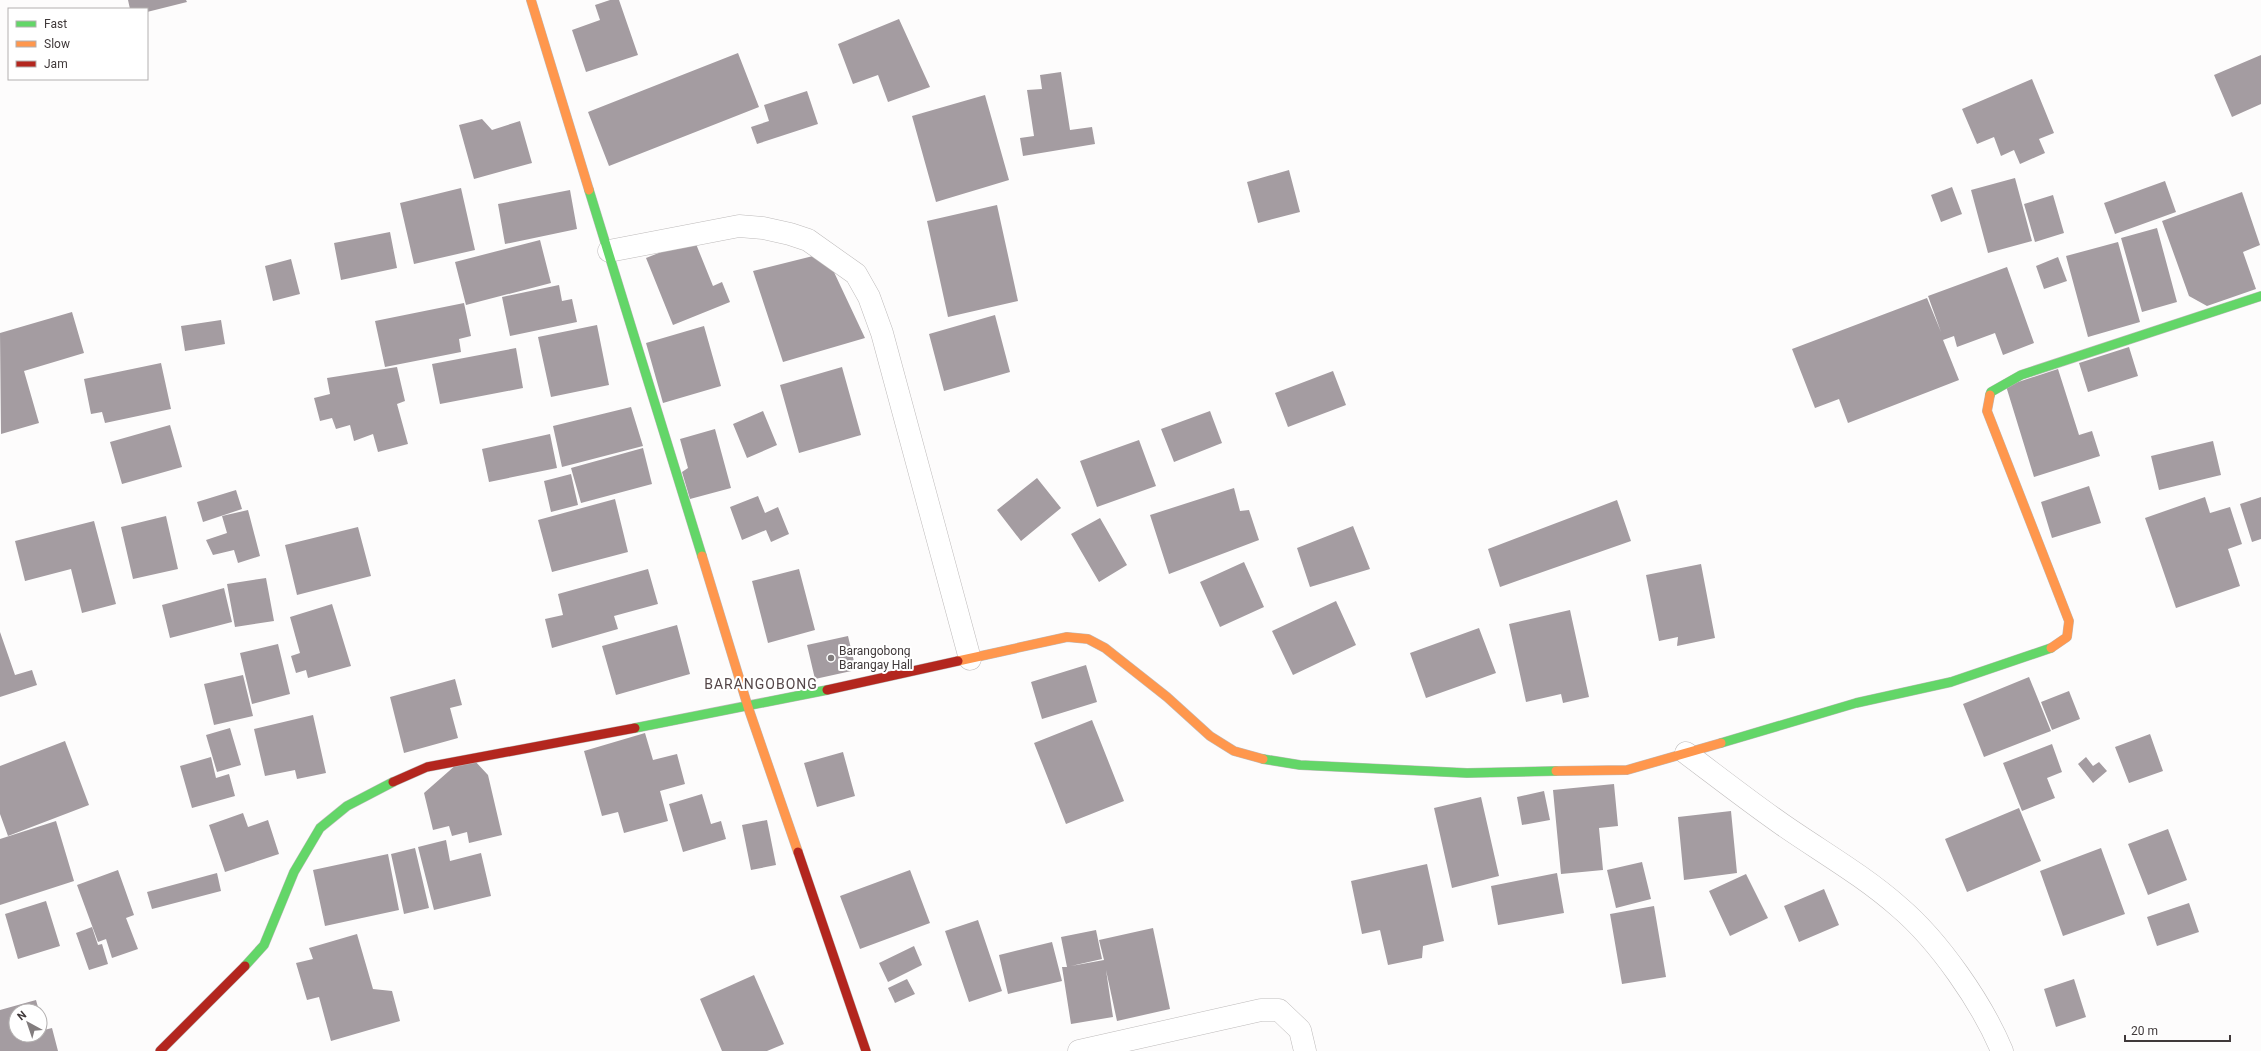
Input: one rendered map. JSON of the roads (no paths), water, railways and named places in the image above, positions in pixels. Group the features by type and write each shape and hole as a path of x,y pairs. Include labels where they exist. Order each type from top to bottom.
{"street":[{"path":"531,0 748,707 866,1051"},
{"path":"609,251 739,226 763,228 808,240 856,274 869,297 882,334 970,659"},
{"path":"160,1051 236,976 264,944 294,872 320,828 347,806 374,790 427,767 748,707 1067,637 1088,639 1104,648 1167,697 1210,736 1234,751 1256,758 1300,765 1467,773 1627,770 1856,703 1951,682 2061,643 2067,638 2070,632 2069,620 1987,411 1991,392 2021,375 2261,296"},
{"path":"1686,753 1782,824 1899,906 1919,926 1952,967 1992,1026 2002,1051"},
{"path":"1078,1051 1261,1010 1279,1010 1300,1030 1305,1051"}],"place":[{"name":"Barangobong Barangay Hall","path":"831,658"}],"district":[{"name":"BARANGOBONG","path":"761,684"}]}
